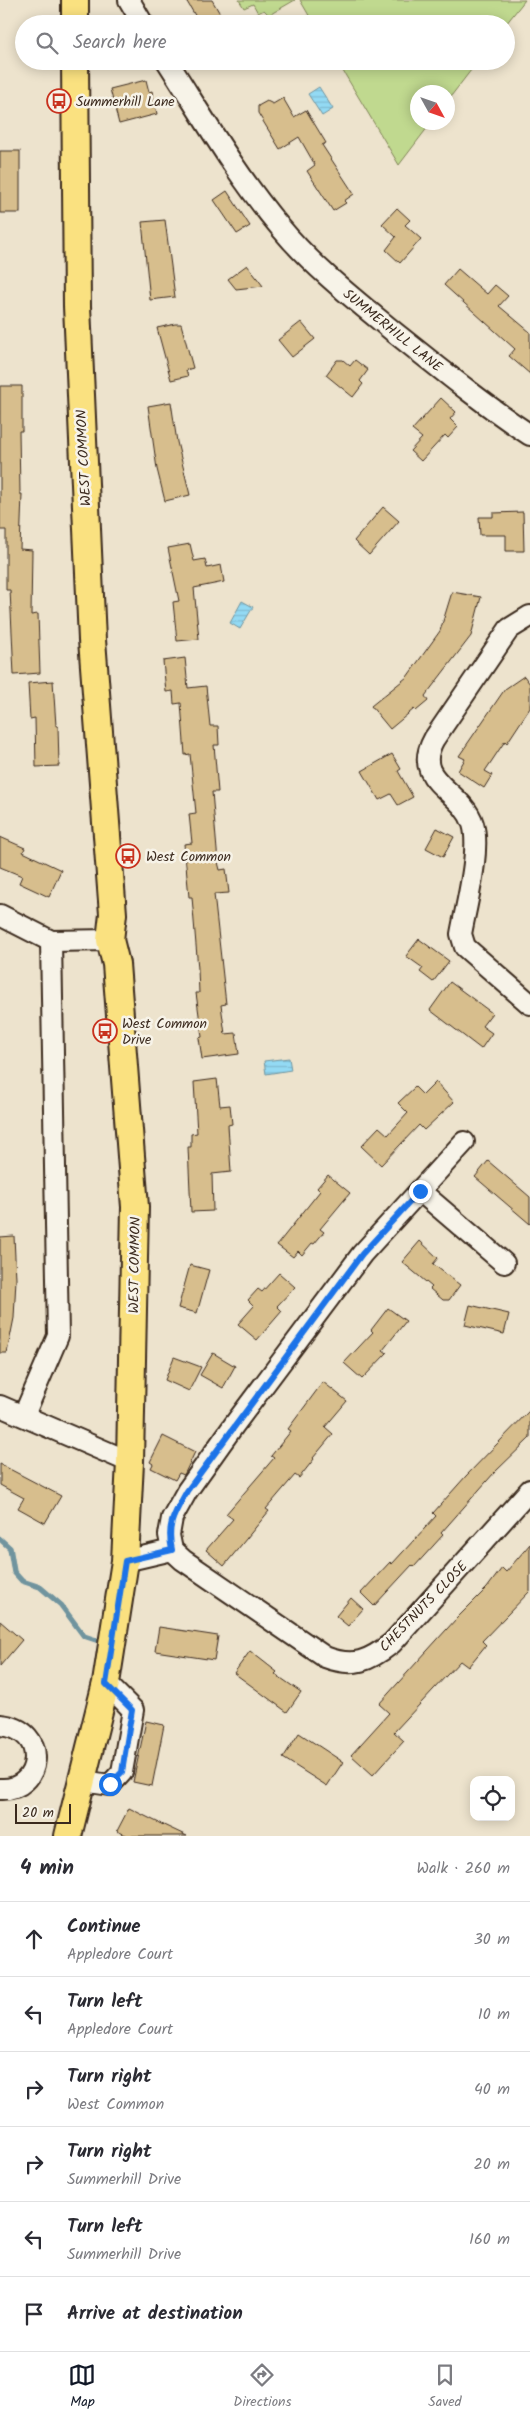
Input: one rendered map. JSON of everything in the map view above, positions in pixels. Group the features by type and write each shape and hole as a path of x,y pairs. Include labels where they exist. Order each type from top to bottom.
{"main road":[{"path":"75,0 75,15"},
{"name":"WEST COMMON","path":"68,1836 106,1684 125,1561 130,1462 135,1207 116,964 110,940 112,914 92,640 76,306 75,70"}],"street":[{"path":"129,0 138,15"},
{"name":"SUMMERHILL LANE","path":"173,70 226,154 279,227 302,252 332,280 436,366 530,435"},
{"path":"530,616 509,629 434,739 426,757 431,775 458,799 467,810 474,825 476,845 461,934 465,947 473,957 530,1004"},
{"path":"0,915 51,941 110,940"},
{"path":"24,1415 58,1336 51,941"},
{"path":"125,1561 172,1550 169,1535 172,1518 187,1491 362,1254 464,1142"},
{"path":"420,1191 504,1263"},
{"path":"0,1406 130,1462"},
{"name":"CHESTNUTS CLOSE","path":"172,1550 183,1560 325,1657 340,1663 360,1662 376,1655 392,1642 530,1490"},
{"path":"83,1781 110,1784 122,1772 132,1710 106,1684"},
{"path":"0,1725 12,1726 23,1732 31,1741 35,1753 34,1766 29,1777 19,1786 0,1789"}],"green space":[{"path":"239,0 295,0 269,15 264,10 258,13 253,4 244,8"},
{"path":"300,0 525,0 513,15 309,15"},
{"path":"342,70 471,70 455,91 455,85 410,85 410,130 426,130 399,165"}],"water":[{"path":"319,87 333,109 322,116 308,94"},
{"path":"242,601 253,607 240,629 230,623"},
{"path":"289,1058 291,1070 266,1074 264,1061"}],"building":[{"path":"186,0 212,0 221,15 195,15"},
{"path":"146,80 149,92 152,91 157,114 119,124 110,89"},
{"path":"283,98 294,117 306,110 326,143 322,145 354,194 344,201 346,203 333,211 307,171 315,165 299,137 280,149 258,113 258,106 267,101 273,104"},
{"path":"0,151 20,151 20,213 0,213"},
{"path":"227,191 250,226 237,234 214,200"},
{"path":"397,208 410,220 405,225 421,239 400,263 386,250 396,237 382,224"},
{"path":"165,220 175,297 150,300 142,222"},
{"path":"247,265 263,286 236,289 228,279"},
{"path":"458,269 487,294 495,285 508,296 499,306 530,332 530,374 509,356 515,349 444,285"},
{"path":"301,322 315,339 292,357 278,340"},
{"path":"181,324 193,368 186,370 188,376 171,380 157,328"},
{"path":"337,360 343,360 350,366 355,360 368,370 360,381 363,384 353,397 326,375"},
{"path":"0,386 22,386 22,431 19,431 20,494 22,494 20,549 32,550 31,615 38,614 40,673 14,675 10,590 6,590 6,530 0,530"},
{"path":"441,398 456,412 450,419 458,427 448,438 445,435 421,461 410,451 422,438 412,430"},
{"path":"171,402 177,442 190,495 165,501 157,469 148,406"},
{"path":"383,507 399,521 369,555 354,541"},
{"path":"523,512 524,551 506,551 506,535 480,535 479,517 493,517 493,513"},
{"path":"190,544 194,561 205,559 207,568 221,565 224,582 194,588 199,639 177,641 173,602 179,601 168,548"},
{"path":"452,592 481,597 471,636 425,696 428,701 416,711 414,709 390,729 371,706 407,677 440,631"},
{"path":"185,658 188,688 206,686 210,726 218,726 219,745 214,745 218,792 212,792 218,862 220,870 226,869 229,893 214,894 226,1004 221,1005 225,1034 236,1033 239,1054 202,1059 199,1038 202,1037 196,993 199,993 192,897 189,897 184,844 192,843 189,814 196,813 190,754 185,755 181,703 174,704 173,691 166,692 163,661"},
{"path":"524,676 530,684 530,708 507,743 505,741 485,771 492,775 484,788 458,771 465,759 459,756 505,689"},
{"path":"53,681 56,726 58,726 59,766 36,767 35,718 30,719 28,683"},
{"path":"392,754 401,769 398,771 413,797 398,805 391,794 379,800 362,771"},
{"path":"437,828 454,837 443,857 426,848"},
{"path":"0,837 25,848 23,852 61,870 49,897 19,883 22,876 0,867"},
{"path":"419,939 449,961 433,982 420,972 423,968 406,956"},
{"path":"450,982 492,1013 482,1026 492,1033 481,1049 430,1010"},
{"path":"217,1079 220,1106 230,1105 232,1124 228,1125 231,1172 212,1174 213,1211 191,1212 188,1147 191,1147 191,1134 197,1133 194,1082"},
{"path":"436,1082 454,1102 424,1130 419,1125 381,1165 361,1146 379,1127 388,1135 408,1113 398,1103 415,1087 423,1095"},
{"path":"488,1161 530,1197 530,1224 475,1177"},
{"path":"328,1175 350,1193 320,1229 324,1232 314,1244 312,1243 302,1255 298,1251 293,1257 277,1245 320,1191 317,1188"},
{"path":"14,1236 16,1279 14,1318 7,1353 0,1353 0,1237"},
{"path":"420,1241 438,1258 433,1264 460,1285 449,1300 443,1300 430,1289 432,1287 402,1262"},
{"path":"190,1265 209,1270 197,1313 178,1308"},
{"path":"279,1273 295,1287 277,1306 282,1311 257,1340 238,1324 254,1306 248,1300 258,1289 262,1292"},
{"path":"470,1305 509,1314 504,1334 465,1325"},
{"path":"388,1308 406,1321 383,1350 387,1353 362,1379 344,1363 373,1332 371,1330"},
{"path":"213,1353 235,1366 223,1388 200,1375"},
{"path":"174,1357 201,1367 189,1391 165,1380"},
{"path":"323,1382 347,1401 325,1427 333,1434 299,1478 295,1475 266,1509 269,1511 224,1566 206,1550 233,1519 226,1514 274,1458 271,1456 291,1431 288,1429"},
{"path":"530,1410 530,1438 494,1473 414,1567 412,1565 374,1606 361,1593 390,1562 392,1564 436,1516 433,1513 466,1476"},
{"path":"163,1436 195,1452 184,1475 179,1473 175,1480 151,1468 153,1464 150,1462"},
{"path":"0,1464 61,1496 45,1523 18,1508 24,1498 0,1485"},
{"path":"530,1544 530,1591 482,1641 486,1645 468,1667 460,1661 394,1732 404,1741 373,1775 351,1755 389,1713 379,1704 456,1619 487,1588 502,1568 506,1572"},
{"path":"351,1598 363,1609 348,1626 336,1616"},
{"path":"0,1621 22,1640 0,1666"},
{"path":"159,1627 218,1636 214,1660 155,1651"},
{"path":"250,1651 277,1672 275,1674 301,1692 287,1712 234,1673"},
{"path":"146,1721 164,1725 152,1786 133,1782"},
{"path":"299,1733 343,1762 327,1786 283,1758"},
{"path":"129,1808 187,1836 128,1836 117,1831"}],"waterway":[{"path":"0,1539 10,1548 14,1572 22,1581 40,1587 61,1605 84,1636 96,1640"}],"place":[{"name":"Summerhill Lane","path":"59,101"},
{"name":"West Common","path":"128,856"},
{"name":"West Common Drive","path":"105,1031"}],"route":[{"path":"110,1784 122,1772 132,1710 106,1684 125,1561 172,1550 169,1535 172,1518 187,1491 362,1254 420,1191"}]}
